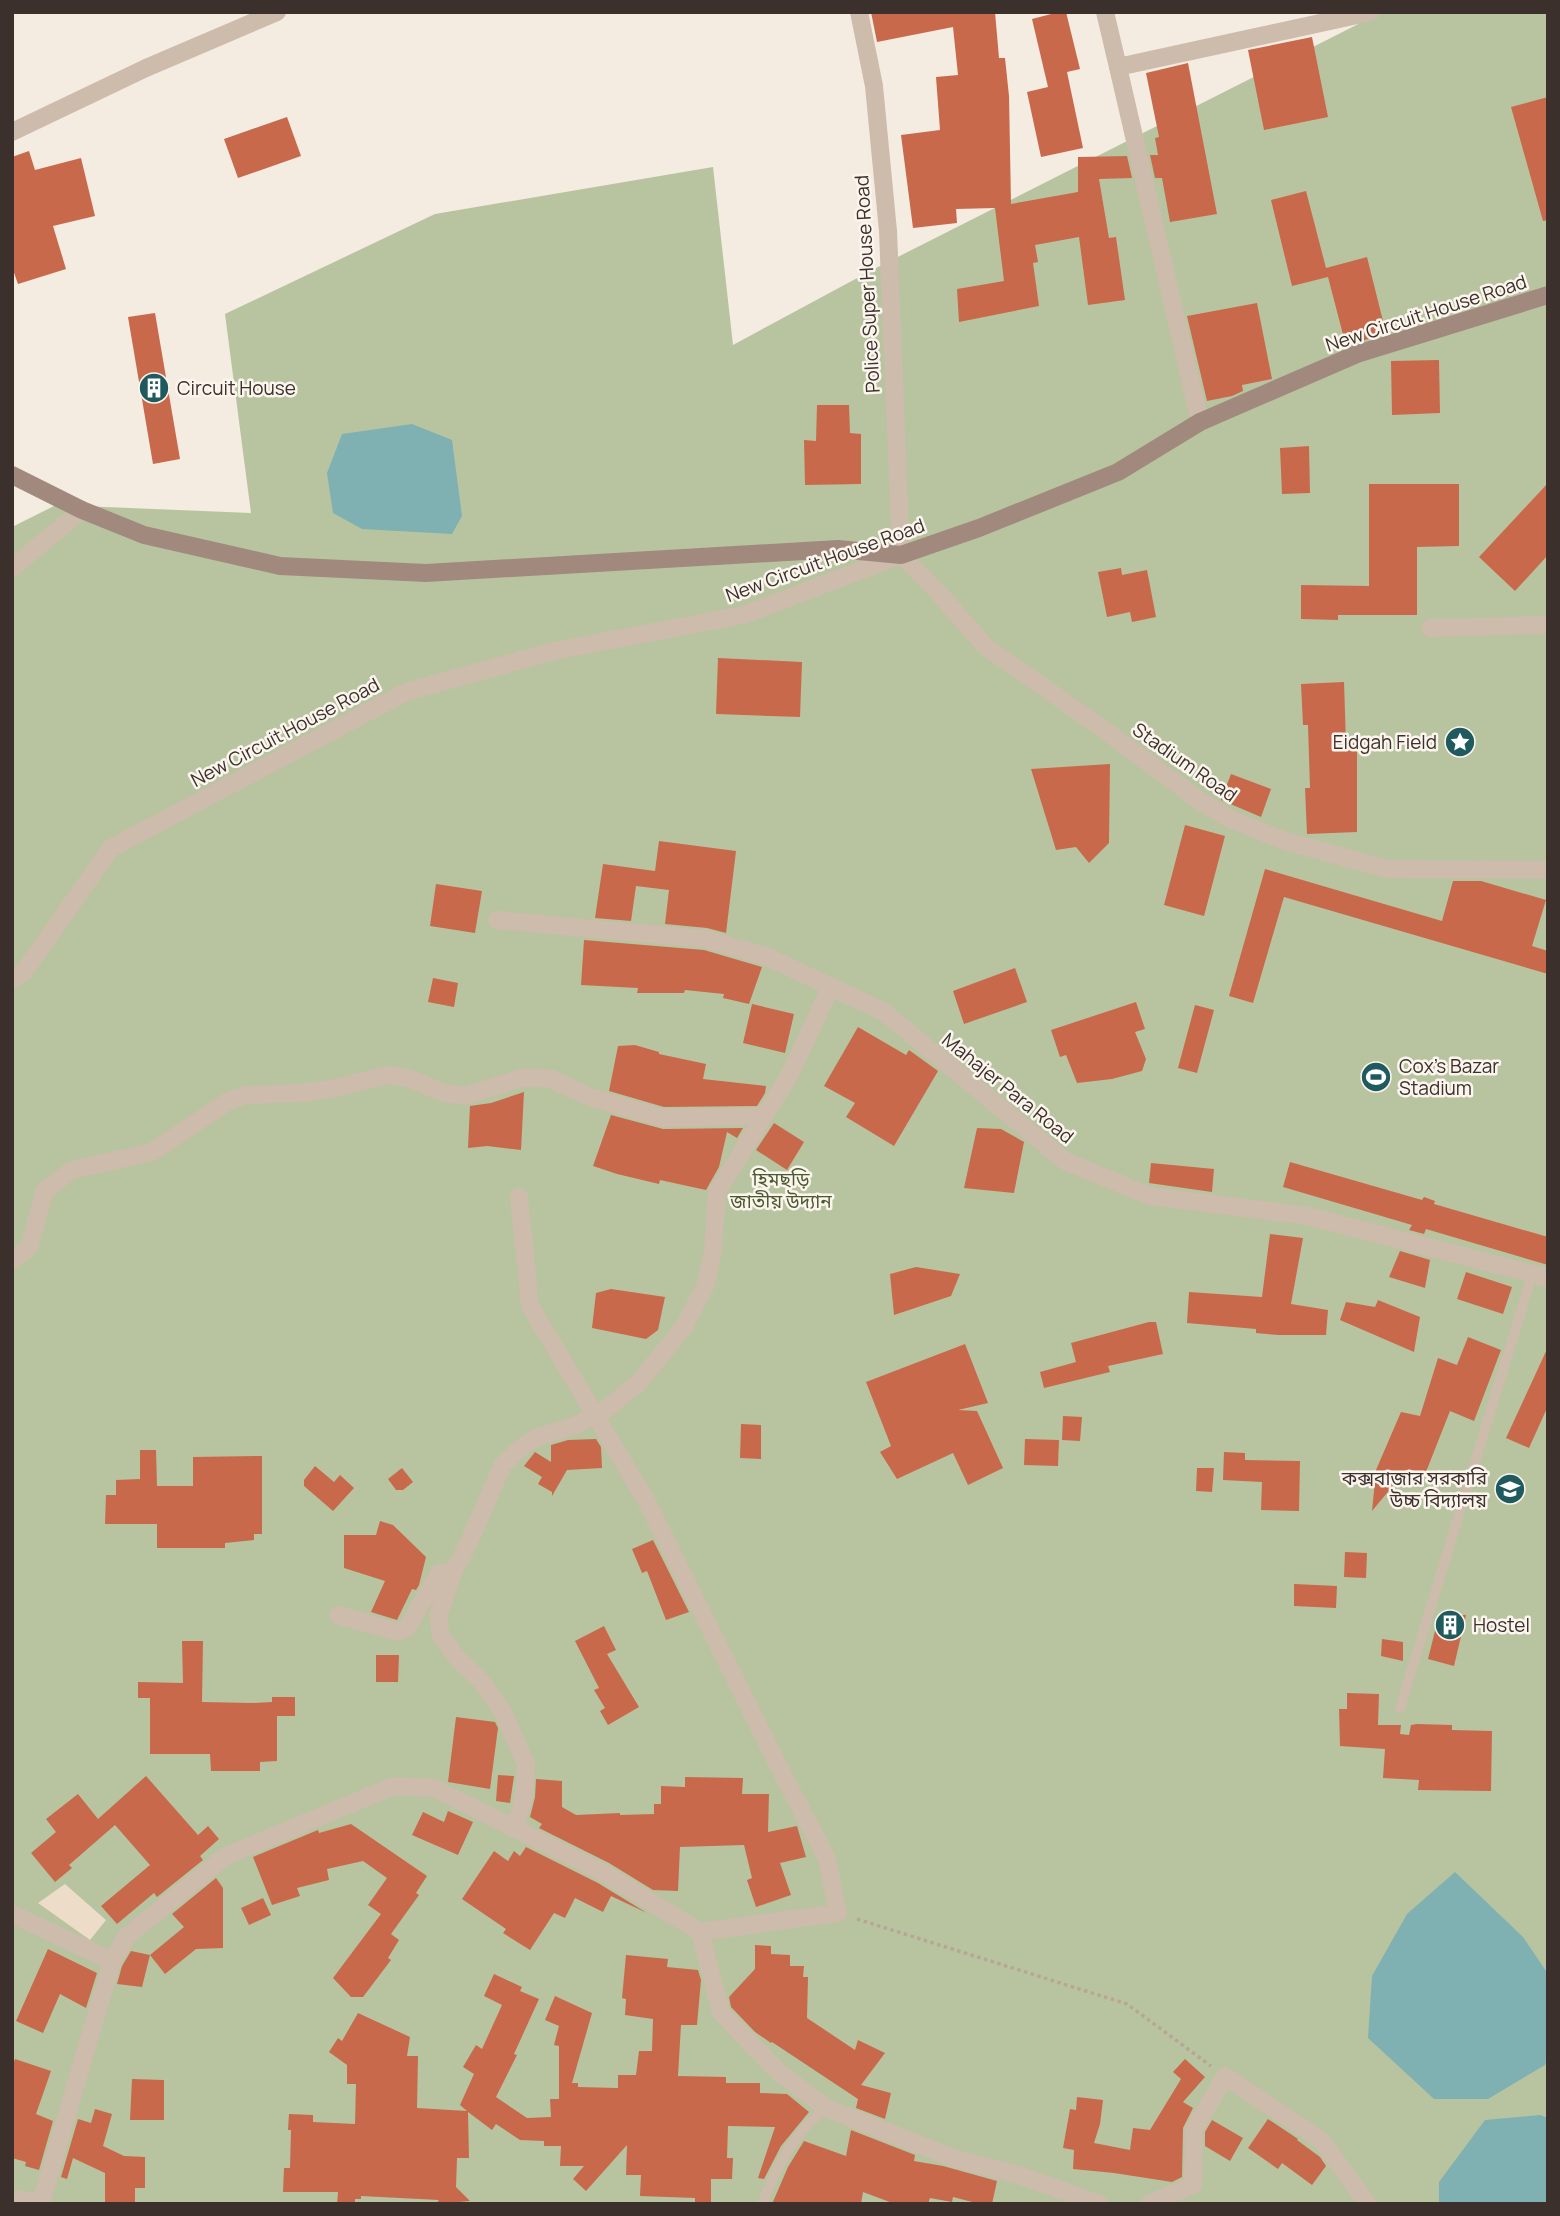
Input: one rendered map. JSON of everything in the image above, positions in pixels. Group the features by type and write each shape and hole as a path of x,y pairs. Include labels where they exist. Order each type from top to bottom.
{"street":[{"path":"12,132 146,68 277,12"},
{"name":"Police Super House Road","path":"859,12 874,86 888,231 901,555"},
{"path":"1105,12 1200,422"},
{"path":"1118,67 1371,12"},
{"name":"New Circuit House Road","path":"12,979 23,973 111,848 406,692 554,651 743,615 979,528 1118,472 1200,422 1357,354 1548,295"},
{"path":"12,475 82,510 144,535 280,566 426,573 838,549 901,555"},
{"path":"12,568 82,510"},
{"name":"Stadium Road","path":"901,555 985,646 1088,718 1196,799 1228,818 1285,841 1387,869 1548,870"},
{"path":"1430,628 1548,625"},
{"name":"Mahajer Para Road","path":"497,920 706,939 768,957 884,1012 1065,1161 1150,1196 1308,1216 1540,1275"},
{"path":"515,1829 524,1796 526,1764 502,1710 441,1636 438,1616 453,1573 502,1466 535,1438 596,1416 639,1382 684,1327 706,1284 713,1251 716,1192 790,1074 831,986"},
{"path":"12,1260 29,1247 45,1190 72,1170 152,1152 230,1100 246,1095 331,1089 387,1075 408,1078 445,1093 465,1096 520,1078 549,1078 590,1097 663,1118 752,1116 763,1119"},
{"path":"12,2199 41,2203 112,1961 127,1936 226,1856 394,1786 434,1788 604,1873 700,1932 838,1913 827,1859 648,1502 530,1306 519,1197"},
{"path":"338,1615 398,1632 407,1628 439,1573 453,1573"},
{"path":"13,1916 112,1961"},
{"path":"700,1932 721,2014 780,2073 826,2108 956,2159 1019,2175 1099,2204"},
{"path":"1149,2204 1193,2185 1194,2129 1225,2076 1321,2140 1367,2204"}],"lane":[{"path":"1400,1707 1540,1275"},
{"path":"762,2204 778,2167 799,2133 826,2108"}],"path":[{"path":"838,1913 1127,2004 1225,2076"}],"green space":[{"name":"হিমছড়ি জাতীয় উদ্যান","path":"1382,12 1548,12 1548,2204 12,2204 12,527 56,505 251,513 225,314 435,214 713,167 733,345 874,269"}],"shaded area":[{"path":"65,1884 106,1920 90,1940 38,1903"}],"water":[{"path":"412,424 452,440 462,516 452,534 362,529 333,513 327,473 342,434"},
{"path":"1455,1872 1523,1937 1548,1974 1548,2057 1545,2065 1488,2099 1434,2099 1368,2038 1372,1976 1407,1914"},
{"path":"1540,2115 1548,2118 1548,2204 1439,2204 1439,2182 1485,2120"}],"building":[{"path":"871,12 995,12 999,58 1005,58 1009,96 1011,204 1078,192 1078,157 1127,156 1132,178 1099,179 1109,238 1116,237 1125,300 1088,305 1079,237 1035,245 1038,262 1033,263 1039,306 959,322 957,289 1004,281 995,208 956,209 957,223 913,228 901,135 940,130 936,77 958,75 953,27 877,42"},
{"path":"1066,12 1080,69 1067,72 1083,148 1041,157 1027,92 1048,87 1032,19"},
{"path":"1312,37 1328,117 1264,130 1248,50"},
{"path":"1188,63 1217,214 1170,222 1162,178 1155,178 1150,155 1158,155 1155,138 1159,137 1146,73"},
{"path":"1548,97 1548,220 1543,221 1511,107"},
{"path":"287,117 301,156 238,178 224,139"},
{"path":"29,151 35,170 81,158 95,216 53,226 66,269 18,284 12,267 12,157"},
{"path":"1306,191 1326,268 1367,257 1386,333 1346,346 1328,277 1292,286 1271,200"},
{"path":"1257,303 1272,379 1242,385 1243,391 1207,401 1187,316"},
{"name":"Circuit House","path":"155,313 180,459 153,464 128,317"},
{"path":"1439,360 1440,413 1392,415 1391,361"},
{"path":"817,405 849,405 850,433 861,434 861,484 805,485 804,440 816,441"},
{"path":"1309,446 1310,493 1282,494 1280,448"},
{"path":"1548,483 1548,555 1515,591 1479,557"},
{"path":"1369,484 1459,484 1459,546 1417,547 1417,615 1338,615 1338,620 1301,619 1301,585 1369,586"},
{"path":"1121,568 1122,575 1147,570 1156,617 1132,622 1130,612 1107,617 1098,572"},
{"path":"718,658 802,662 800,717 716,714"},
{"path":"1344,682 1346,744 1357,743 1357,832 1307,834 1305,788 1310,788 1308,725 1303,725 1301,684"},
{"path":"1110,764 1109,843 1089,863 1076,847 1056,850 1031,769"},
{"path":"1231,774 1271,789 1261,817 1221,800"},
{"path":"1185,825 1225,836 1204,916 1164,905"},
{"path":"659,841 736,851 726,933 707,928 665,924 669,890 636,886 631,921 595,918 603,864 655,871"},
{"path":"1265,869 1442,921 1453,881 1481,881 1546,900 1532,946 1548,951 1548,974 1284,897 1253,1003 1229,996"},
{"path":"436,884 482,891 475,933 430,926"},
{"path":"584,940 704,950 762,967 749,1004 723,998 724,994 685,990 684,993 637,993 638,988 581,985"},
{"path":"1015,968 1027,1002 964,1024 953,991"},
{"path":"433,978 458,983 454,1007 428,1002"},
{"path":"1136,1002 1145,1029 1135,1032 1146,1059 1142,1071 1112,1079 1077,1083 1066,1055 1060,1057 1051,1030"},
{"path":"752,1004 794,1014 785,1053 743,1043"},
{"path":"1195,1005 1214,1010 1197,1073 1178,1068"},
{"path":"858,1027 906,1055 909,1050 938,1071 894,1146 846,1117 855,1103 824,1086"},
{"path":"635,1045 659,1054 706,1064 703,1079 766,1086 765,1093 757,1106 664,1107 609,1091 618,1046"},
{"path":"524,1092 521,1150 487,1146 468,1148 470,1106 491,1103"},
{"path":"611,1115 663,1129 743,1128 737,1138 727,1132 719,1167 706,1190 660,1180 659,1184 593,1166"},
{"path":"774,1123 804,1142 787,1170 756,1150"},
{"path":"977,1128 1001,1129 1024,1142 1014,1193 964,1188"},
{"path":"1290,1162 1422,1200 1424,1197 1435,1201 1434,1204 1548,1237 1548,1265 1426,1229 1424,1234 1409,1230 1412,1225 1283,1187"},
{"path":"1151,1163 1214,1169 1212,1192 1149,1183"},
{"path":"1270,1234 1303,1238 1291,1304 1328,1310 1326,1335 1278,1335 1256,1333 1256,1329 1187,1323 1189,1292 1262,1297"},
{"path":"1400,1251 1430,1260 1425,1288 1389,1277"},
{"path":"916,1267 960,1274 951,1296 894,1315 890,1274"},
{"path":"1466,1272 1512,1287 1503,1314 1457,1299"},
{"path":"611,1289 665,1297 658,1330 646,1339 592,1328 596,1293"},
{"path":"1378,1300 1420,1317 1414,1352 1340,1320 1346,1302 1375,1307"},
{"path":"1156,1322 1163,1354 1108,1366 1110,1372 1044,1388 1040,1372 1076,1362 1071,1343"},
{"path":"1468,1337 1501,1350 1474,1421 1450,1411 1424,1477 1406,1470 1372,1511 1376,1470 1401,1412 1420,1416 1438,1358 1457,1365"},
{"path":"965,1344 988,1403 958,1410 977,1411 1003,1468 968,1485 953,1453 897,1479 880,1452 891,1446 866,1382"},
{"path":"1548,1347 1548,1406 1529,1448 1506,1438"},
{"path":"1063,1416 1082,1417 1080,1441 1062,1440"},
{"path":"741,1424 761,1425 761,1459 740,1458"},
{"path":"596,1439 601,1447 602,1468 567,1470 552,1496 552,1492 538,1484 542,1477 524,1466 535,1452 551,1462 551,1445 568,1440"},
{"path":"1025,1439 1059,1440 1058,1466 1024,1465"},
{"path":"140,1450 156,1450 157,1486 193,1486 193,1457 262,1456 262,1534 254,1534 254,1540 225,1543 225,1548 157,1548 157,1524 105,1524 106,1495 116,1495 116,1480 140,1479"},
{"path":"1224,1452 1245,1453 1245,1460 1300,1461 1299,1511 1261,1510 1262,1482 1223,1480"},
{"path":"315,1466 334,1482 340,1475 354,1488 333,1511 304,1486 304,1480"},
{"path":"402,1468 413,1482 403,1490 396,1490 388,1479"},
{"path":"1197,1468 1214,1468 1212,1492 1196,1491"},
{"path":"380,1521 393,1525 426,1557 419,1585 416,1590 412,1589 397,1620 371,1612 385,1581 344,1568 344,1535 376,1535"},
{"path":"653,1540 689,1612 666,1620 647,1571 642,1573 632,1549"},
{"path":"1345,1552 1367,1553 1366,1578 1344,1577"},
{"path":"1294,1584 1337,1586 1336,1608 1294,1606"},
{"name":"Hostel","path":"1439,1615 1466,1615 1454,1666 1428,1659"},
{"path":"604,1626 616,1650 607,1654 639,1707 608,1725 600,1711 605,1708 594,1690 599,1688 575,1641"},
{"path":"1382,1639 1403,1642 1403,1661 1381,1656"},
{"path":"182,1641 203,1641 202,1702 272,1702 272,1697 295,1697 295,1716 277,1716 277,1761 260,1762 260,1771 211,1771 210,1754 150,1754 150,1698 138,1698 138,1682 183,1683"},
{"path":"376,1655 399,1655 398,1682 376,1682"},
{"path":"1347,1693 1379,1694 1378,1725 1401,1725 1400,1734 1409,1735 1411,1725 1417,1724 1452,1725 1452,1730 1492,1731 1491,1791 1418,1790 1419,1780 1383,1778 1385,1749 1340,1746 1339,1709 1347,1709"},
{"path":"456,1717 495,1722 498,1728 490,1789 448,1782"},
{"path":"498,1775 514,1776 510,1803 496,1801"},
{"path":"146,1776 198,1835 208,1826 219,1839 200,1856 203,1860 157,1897 154,1893 117,1924 101,1906 150,1865 115,1825 69,1865 72,1868 55,1882 31,1853 56,1832 46,1819 78,1794 98,1819"},
{"path":"685,1777 743,1778 742,1794 769,1794 768,1832 797,1826 806,1857 780,1863 791,1895 756,1907 747,1880 752,1878 744,1845 680,1847 678,1891 653,1890 609,1863 539,1828 542,1824 530,1817 536,1779 562,1781 562,1807 576,1815 620,1815 654,1814 654,1804 661,1804 661,1786 685,1787"},
{"path":"448,1811 473,1822 458,1855 412,1835 423,1812 444,1822"},
{"path":"351,1824 427,1876 416,1893 419,1895 391,1934 399,1940 388,1958 391,1960 363,1997 351,1997 333,1978 381,1914 368,1905 387,1878 363,1861 327,1869 329,1880 297,1888 300,1896 272,1905 253,1857 318,1830 319,1833"},
{"path":"526,1847 598,1883 647,1913 611,1896 603,1912 575,1898 565,1918 554,1913 530,1950 503,1933 506,1929 462,1899 494,1851 508,1861 514,1851 520,1856"},
{"path":"216,1878 223,1888 223,1948 196,1949 165,1974 150,1955 184,1927 172,1914"},
{"path":"263,1898 271,1915 249,1925 241,1908"},
{"path":"755,1945 771,1946 771,1954 790,1955 790,1966 804,1966 803,1977 808,1977 807,2018 855,2050 858,2040 885,2053 861,2085 891,2093 885,2119 856,2108 858,2099 755,2032 731,2007 729,1997 755,1969"},
{"path":"48,1949 97,1973 86,2008 60,1994 43,2033 16,2021"},
{"path":"131,1951 150,1955 142,1987 117,1984 122,1966"},
{"path":"626,1955 668,1959 667,1967 698,1970 701,1980 697,2025 681,2025 678,2076 726,2077 726,2083 760,2083 760,2093 787,2094 809,2112 781,2146 764,2179 758,2178 775,2127 728,2126 727,2158 733,2158 732,2179 711,2179 711,2204 695,2204 695,2198 640,2196 641,2175 626,2175 627,2145 586,2191 573,2179 584,2166 560,2166 561,2146 544,2146 544,2141 520,2140 496,2124 492,2130 468,2112 469,2158 457,2158 456,2187 470,2201 436,2204 439,2200 361,2196 361,2199 355,2199 355,2204 337,2204 338,2192 283,2192 284,2168 290,2168 289,2114 313,2115 313,2122 355,2124 356,2084 347,2084 347,2065 329,2052 338,2038 342,2041 358,2013 410,2037 407,2056 418,2056 417,2108 467,2111 460,2105 474,2074 463,2067 476,2045 482,2049 502,2005 484,1996 494,1974 522,1987 520,1991 539,1999 514,2054 517,2055 496,2097 527,2118 551,2117 550,2099 559,2099 559,2046 554,2045 559,2026 545,2020 555,1996 592,2013 572,2083 578,2083 578,2087 618,2088 618,2075 636,2075 639,2051 652,2051 653,2019 625,2015 626,1999 622,1998"},
{"path":"15,2059 51,2071 36,2114 53,2121 39,2170 12,2158 12,2068"},
{"path":"1185,2059 1205,2077 1183,2102 1193,2108 1183,2128 1182,2177 1172,2182 1073,2169 1074,2150 1063,2148 1070,2109 1076,2110 1077,2097 1103,2100 1094,2143 1130,2150 1133,2128 1150,2130 1181,2079 1173,2072"},
{"path":"132,2079 164,2080 164,2120 130,2120"},
{"path":"95,2109 112,2114 103,2146 124,2156 145,2157 145,2188 135,2188 135,2204 105,2204 105,2173 73,2158 67,2179 61,2177 78,2119 91,2123"},
{"path":"1268,2119 1298,2139 1320,2157 1326,2166 1312,2185 1282,2163 1278,2169 1248,2148"},
{"path":"1212,2120 1243,2138 1230,2161 1205,2146 1205,2132"},
{"path":"851,2130 915,2155 914,2161 997,2181 992,2204 980,2204 953,2197 952,2202 930,2198 928,2204 895,2204 863,2192 861,2204 772,2204 788,2167 804,2141 846,2156"}],"place":[{"name":"Circuit House","path":"154,388"},
{"name":"Eidgah Field","path":"1460,742"},
{"name":"Cox's Bazar Stadium","path":"1376,1077"},
{"name":"কক্সবাজার সরকারি উচ্চ বিদ্যালয়","path":"1510,1489"},
{"name":"Hostel","path":"1450,1625"}]}
